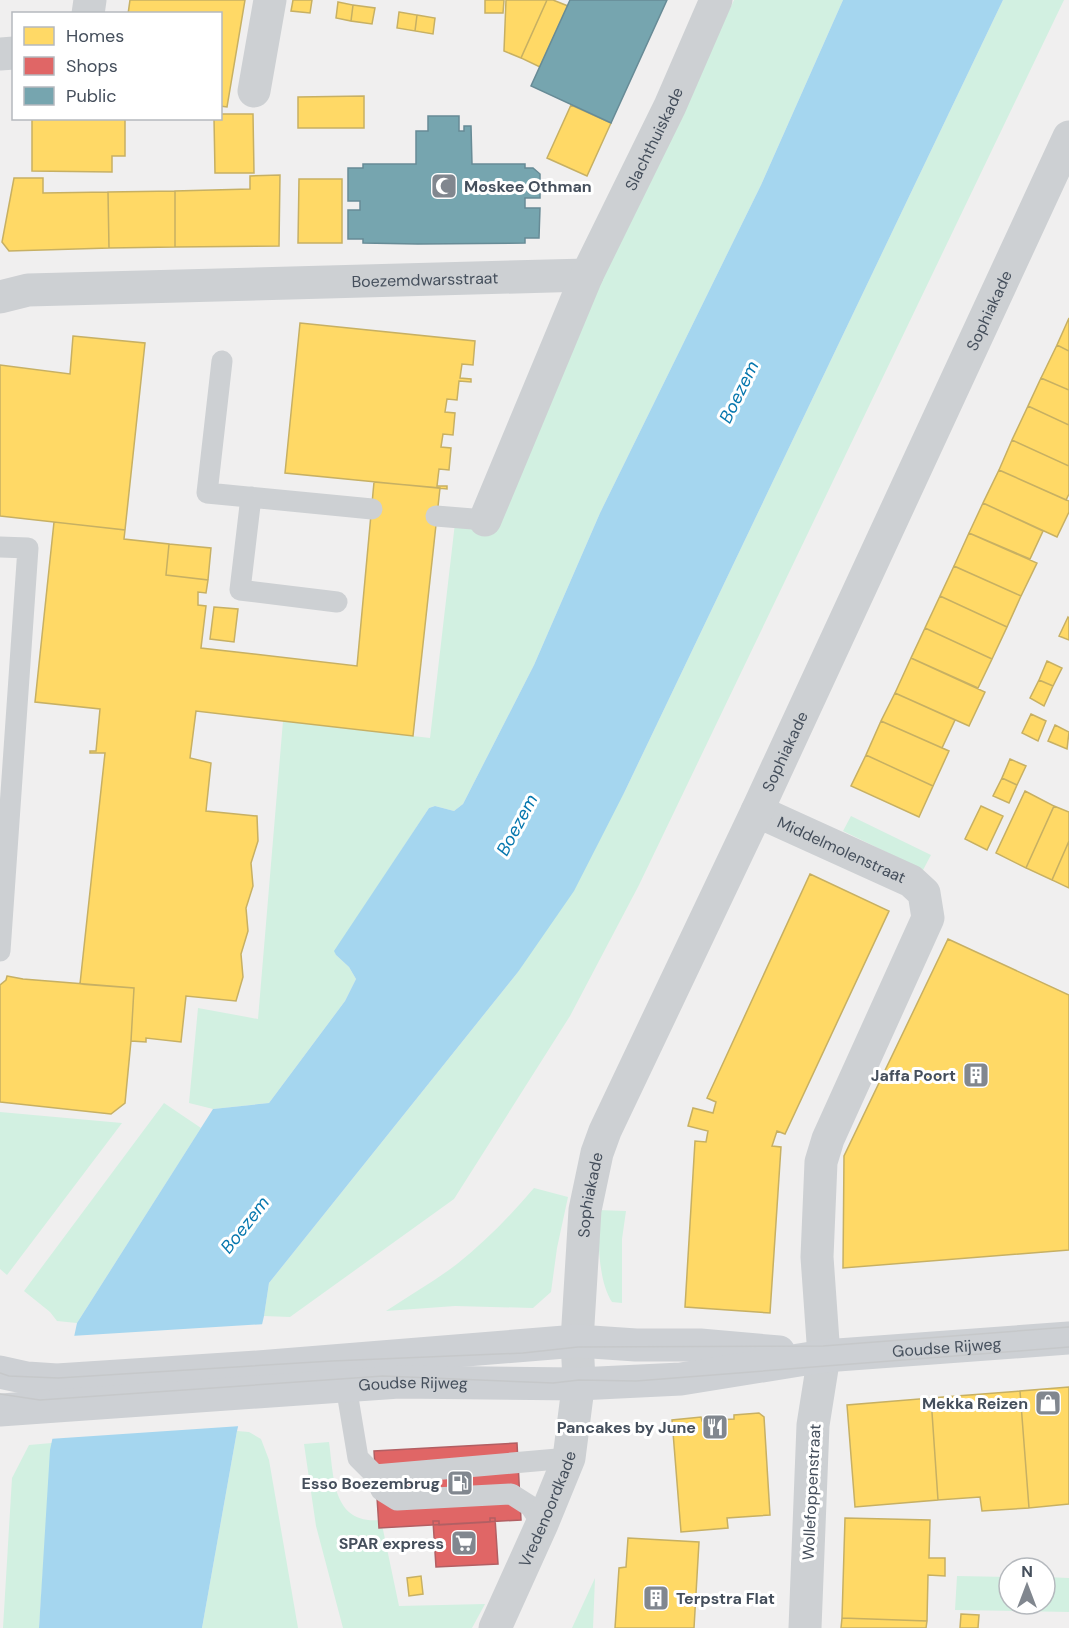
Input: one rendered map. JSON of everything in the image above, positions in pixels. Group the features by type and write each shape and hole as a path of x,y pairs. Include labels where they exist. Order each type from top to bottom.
{"street":[{"path":"254,91 270,0"},
{"name":"Slachthuiskade","path":"587,275 670,106 716,0"},
{"name":"Sophiakade","path":"578,1384 577,1341 585,1210 601,1142 758,811 1069,137"},
{"path":"485,520 587,275"},
{"name":"Boezemdwarsstraat","path":"0,297 28,290 587,275"},
{"name":"Middelmolenstraat","path":"758,811 911,881 924,893"},
{"name":"Wollefoppenstraat","path":"806,1628 813,1425 824,1356 817,1257 821,1162 828,1139 928,918 924,893"},
{"name":"Goudse Rijweg","path":"256,1379 346,1386 399,1382 578,1384 701,1377 824,1356 1069,1338"},
{"name":"Goudse Rijweg","path":"0,1410 54,1393 256,1379 577,1341 636,1345 700,1345 824,1356"},
{"name":"Goudse Rijweg","path":"0,1372 27,1378 54,1393"},
{"name":"Vredenoordkade","path":"495,1628 569,1458 578,1384"}],"lane":[{"path":"222,361 207,493 372,509"},
{"path":"250,497 240,590 337,602"},
{"path":"436,516 485,520"},
{"path":"0,547 28,548 0,951"},
{"path":"346,1386 353,1440 358,1458 375,1476 381,1490 397,1500 511,1494 530,1506 542,1524"},
{"path":"375,1476 569,1458"}],"green space":[{"path":"734,0 843,0 761,185 600,513 534,665 463,804 454,811 435,806 429,808 335,951 356,979 345,1001 269,1103 213,1109 189,1103 198,1008 258,1019 283,721 430,738 455,523 499,507 569,345"},
{"path":"1003,0 1064,0 639,885 570,1016 454,1199 290,1317 264,1316 269,1283 518,972 625,791"},
{"path":"851,816 931,855 923,870 843,831"},
{"path":"164,1103 201,1128 77,1323 57,1321 50,1312 24,1291"},
{"path":"0,1112 122,1123 7,1275 0,1269"},
{"path":"534,1188 568,1197 557,1248 551,1292 533,1308 455,1306 386,1311 468,1255"},
{"path":"597,1210 626,1211 622,1239 622,1303 612,1302 604,1282 601,1270"},
{"path":"237,1431 249,1432 261,1439 269,1460 298,1628 202,1628"},
{"path":"329,1442 338,1496 344,1507 353,1515 365,1520 381,1520 399,1606 485,1604 472,1628 343,1628 316,1526 304,1444"},
{"path":"52,1443 39,1628 3,1628 12,1478 29,1445"},
{"path":"957,1576 997,1577 997,1611 955,1610"},
{"path":"595,1578 593,1628 572,1628"},
{"path":"1057,1578 1069,1578 1069,1612 1057,1612"}],"water":[{"name":"Boezem","path":"843,0 1003,0 625,791 574,891 518,972 269,1283 264,1316 237,1431 202,1628 39,1628 50,1450 77,1323 213,1109 269,1103 345,1001 356,979 349,967 334,951 429,808 435,806 454,811 463,804 534,665 600,513 761,185"}],"pier":[{"path":"266,1324 241,1426 49,1439 71,1336"}],"building: Homes":[{"path":"130,0 245,0 227,107 222,106 222,12 128,12"},
{"path":"293,0 312,0 310,13 291,11"},
{"path":"485,0 504,0 503,13 485,13"},
{"path":"506,0 547,0 521,58 504,51"},
{"path":"547,0 568,6 540,67 521,58"},
{"path":"338,2 353,5 351,21 336,18"},
{"path":"353,5 375,8 372,24 351,21"},
{"path":"399,12 417,15 415,31 397,28"},
{"path":"417,15 435,18 433,34 415,31"},
{"path":"364,96 364,128 298,128 298,97"},
{"path":"571,105 611,123 587,176 547,158"},
{"path":"222,114 253,114 254,173 215,173 214,120 222,120"},
{"path":"32,120 125,120 125,156 112,156 112,172 32,171"},
{"path":"280,175 279,246 175,247 175,191 250,189 250,176"},
{"path":"14,178 43,178 43,193 108,192 109,248 9,251 2,242"},
{"path":"299,179 342,179 342,243 298,243"},
{"path":"175,191 175,247 109,248 108,192"},
{"path":"1069,318 1069,351 1057,345"},
{"path":"300,323 475,341 473,365 462,364 460,378 471,379 471,382 459,381 457,400 447,399 445,412 455,413 453,435 443,434 441,447 451,448 449,470 439,469 437,486 447,486 447,489 285,473"},
{"path":"73,336 145,343 125,530 0,516 0,365 70,374"},
{"path":"1057,345 1069,351 1069,390 1041,378"},
{"path":"1041,378 1069,390 1069,425 1028,406"},
{"path":"1028,406 1069,425 1069,466 1012,440"},
{"path":"1012,440 1069,466 1069,494 1066,500 999,470"},
{"path":"999,470 1069,501 1069,512 1057,537 983,503"},
{"path":"374,482 440,488 413,736 196,711 190,758 211,763 206,811 257,816 258,841 251,863 253,886 246,908 248,931 241,954 243,977 236,1001 186,996 181,1042 146,1038 146,1042 131,1041 134,988 80,984 105,753 90,753 90,751 96,751 100,709 35,702 54,522 125,530 124,539 169,544 166,575 208,580 206,593 198,592 198,605 206,606 201,648 357,666"},
{"path":"983,503 1043,531 1030,559 969,533"},
{"path":"969,533 1037,563 1021,596 954,566"},
{"path":"169,544 211,548 208,580 166,575"},
{"path":"954,566 1021,596 1007,627 940,596"},
{"path":"940,596 1007,627 992,659 925,628"},
{"path":"214,607 238,609 234,642 210,639"},
{"path":"1069,618 1069,640 1059,636"},
{"path":"925,628 992,659 978,688 911,658"},
{"path":"911,658 985,692 969,726 895,693"},
{"path":"1047,661 1062,668 1053,686 1039,680"},
{"path":"1039,680 1053,686 1044,706 1030,698"},
{"path":"895,693 955,720 942,748 881,721"},
{"path":"1031,714 1046,721 1038,741 1022,733"},
{"path":"881,721 949,751 933,786 866,755"},
{"path":"1055,725 1069,732 1067,749 1048,741"},
{"path":"866,755 933,786 919,817 851,786"},
{"path":"1010,759 1026,766 1017,785 1002,778"},
{"path":"1002,778 1017,785 1009,803 993,796"},
{"path":"1025,791 1054,806 1026,868 996,853"},
{"path":"981,806 1003,816 987,850 965,839"},
{"path":"1054,806 1069,812 1069,841 1052,880 1026,868"},
{"path":"1069,841 1069,888 1052,880"},
{"path":"810,874 889,911 785,1134 777,1131 772,1146 781,1147 770,1313 685,1307 695,1141 706,1142 708,1131 688,1126 693,1108 713,1113 716,1102 707,1098"},
{"name":"Jaffa Poort","path":"948,939 1069,995 1069,1250 843,1268 844,1156"},
{"path":"7,976 134,988 125,1103 111,1114 0,1102 0,985"},
{"path":"1069,1387 1069,1504 1029,1508 1020,1391"},
{"path":"1020,1391 1029,1508 982,1511 980,1497 938,1500 931,1398"},
{"path":"931,1398 938,1500 855,1507 847,1405"},
{"path":"759,1413 764,1417 770,1515 727,1518 728,1528 681,1532 672,1420 701,1417 702,1421 734,1419 734,1415"},
{"path":"845,1518 930,1520 929,1558 945,1558 945,1576 928,1575 927,1621 842,1618"},
{"name":"Terpstra Flat","path":"628,1538 699,1542 694,1628 615,1628 619,1568 626,1567"},
{"path":"421,1576 423,1594 409,1596 407,1578"},
{"path":"961,1614 979,1615 978,1628 960,1628"},
{"path":"842,1618 927,1621 926,1628 841,1628"}],"building: Shops":[{"path":"517,1443 521,1520 379,1528 374,1451"},
{"path":"490,1518 495,1518 498,1564 436,1567 433,1521 439,1521 439,1525 490,1522"}],"building: Public":[{"path":"570,0 667,0 611,123 531,86"},
{"name":"Moskee Othman","path":"428,116 459,116 459,131 464,131 464,126 471,126 472,164 525,164 525,168 533,168 540,174 540,198 525,198 525,208 540,208 539,238 525,238 525,243 418,244 363,243 363,239 348,239 348,210 360,210 360,201 348,201 348,168 363,168 363,164 416,164 416,131 428,131"}],"tram line":[{"path":"0,1373 9,1376 58,1378 332,1361 523,1353 578,1347 823,1346 1069,1327"},
{"path":"0,1394 40,1400 383,1376 553,1383 579,1380 636,1381 1069,1347"}],"place":[{"name":"Moskee Othman","path":"444,186"},
{"name":"Jaffa Poort","path":"976,1075"},
{"name":"Mekka Reizen","path":"1048,1403"},
{"name":"Pancakes by June","path":"715,1427"},
{"name":"Esso Boezembrug","path":"460,1483"},
{"name":"SPAR express","path":"464,1543"},
{"name":"Terpstra Flat","path":"656,1598"}]}
